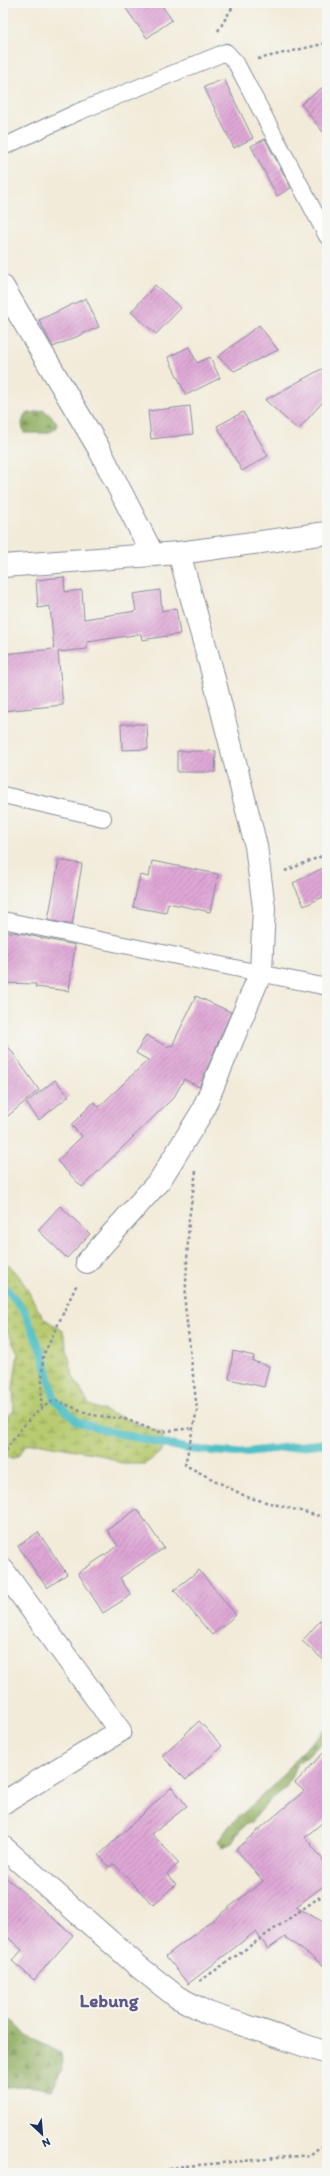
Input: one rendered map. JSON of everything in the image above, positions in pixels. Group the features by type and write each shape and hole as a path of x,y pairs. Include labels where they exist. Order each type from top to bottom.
{"street":[{"path":"3,287 98,447 153,555"},
{"path":"3,566 180,553 327,533"},
{"path":"87,1262 160,1180 202,1112 262,972 264,908 256,846 244,792 180,553"},
{"path":"3,1570 120,1731 3,1803"},
{"path":"3,1847 139,1967 176,1997 208,2012 327,2054"}],"lane":[{"path":"3,147 78,112 190,65 226,52 236,63 327,236"},
{"path":"3,795 103,818"},
{"path":"3,920 262,972 327,987"}],"path":[{"path":"236,63 327,43"},
{"path":"260,881 327,854"},
{"path":"197,1165 190,1219 185,1305 197,1410 185,1466 247,1497 327,1518"},
{"path":"41,1407 43,1356 87,1262"},
{"path":"3,1456 10,1443 41,1407 55,1400 92,1415 125,1419 158,1432 193,1428"},
{"path":"176,1997 327,1892"},
{"path":"157,2173 176,2167 310,2155 327,2141"}],"green space":[{"path":"44,410 57,422 56,429 47,433 24,433 22,424 25,414"},
{"path":"3,1261 15,1271 25,1285 43,1317 63,1331 73,1376 89,1405 162,1433 162,1451 145,1464 123,1464 99,1454 36,1443 26,1445 19,1455 12,1459 3,1456 3,1422 14,1410 13,1388 18,1354 3,1321"},
{"path":"326,1729 327,1739 297,1764 286,1788 269,1801 252,1821 241,1828 232,1843 223,1847 218,1841 230,1825 277,1782 301,1752"},
{"path":"11,2019 27,2036 61,2053 63,2069 52,2090 30,2086 7,2088 3,2086 3,2022"}],"building":[{"path":"122,3 160,3 172,20 147,38"},
{"path":"224,79 253,138 234,148 204,87"},
{"path":"327,84 327,137 301,104"},
{"path":"265,139 291,188 277,196 251,146"},
{"path":"155,285 181,308 156,334 131,312"},
{"path":"86,298 99,327 53,347 39,320"},
{"path":"259,325 278,350 234,371 218,357"},
{"path":"189,347 197,363 210,357 220,378 186,395 168,357"},
{"path":"327,366 327,397 298,430 265,400"},
{"path":"190,406 193,434 151,439 148,411"},
{"path":"243,412 268,456 242,471 217,426"},
{"path":"64,577 65,592 82,590 84,619 136,611 133,594 160,590 162,611 176,608 180,634 142,640 141,634 87,642 87,649 58,652 63,705 3,711 3,654 54,649 50,606 38,608 36,580"},
{"path":"121,724 147,724 148,749 122,750"},
{"path":"177,751 216,751 215,772 177,772"},
{"path":"59,860 82,864 72,925 48,920"},
{"path":"152,861 218,874 210,912 168,903 166,913 133,907 140,875 149,877"},
{"path":"327,866 327,895 304,906 293,883"},
{"path":"3,932 13,932 75,945 69,991 35,987 36,984 3,983"},
{"path":"196,996 231,1012 199,1087 184,1079 174,1097 82,1187 57,1161 82,1136 71,1125 94,1102 99,1107 148,1060 136,1053 146,1035 168,1047 170,1045 172,1046"},
{"path":"3,1039 39,1090 3,1120"},
{"path":"55,1080 69,1096 39,1120 26,1103"},
{"path":"60,1206 90,1234 67,1258 38,1230"},
{"path":"233,1351 254,1356 253,1361 269,1366 264,1387 229,1379"},
{"path":"137,1509 164,1548 120,1578 131,1595 103,1613 78,1573 118,1546 107,1530"},
{"path":"38,1532 67,1574 47,1588 18,1546"},
{"path":"199,1570 236,1615 212,1635 174,1590"},
{"path":"327,1613 327,1663 302,1641"},
{"path":"199,1721 222,1746 186,1780 162,1756"},
{"path":"327,1749 327,1819 305,1837 327,1865 327,1883 296,1907 327,1924 327,1968 285,1937 268,1949 256,1931 188,1984 166,1956 263,1881 236,1849 304,1791 295,1783"},
{"path":"172,1787 187,1806 152,1834 179,1863 167,1874 176,1884 153,1905 114,1864 109,1867 99,1855"},
{"path":"3,1875 73,1935 34,1980 12,1961 22,1950 3,1933"}],"waterway":[{"path":"3,1285 24,1310 43,1356 55,1400 78,1422 112,1432 188,1449 237,1453 327,1443"}],"district":[{"name":"Lebung","path":"109,2000"}]}
